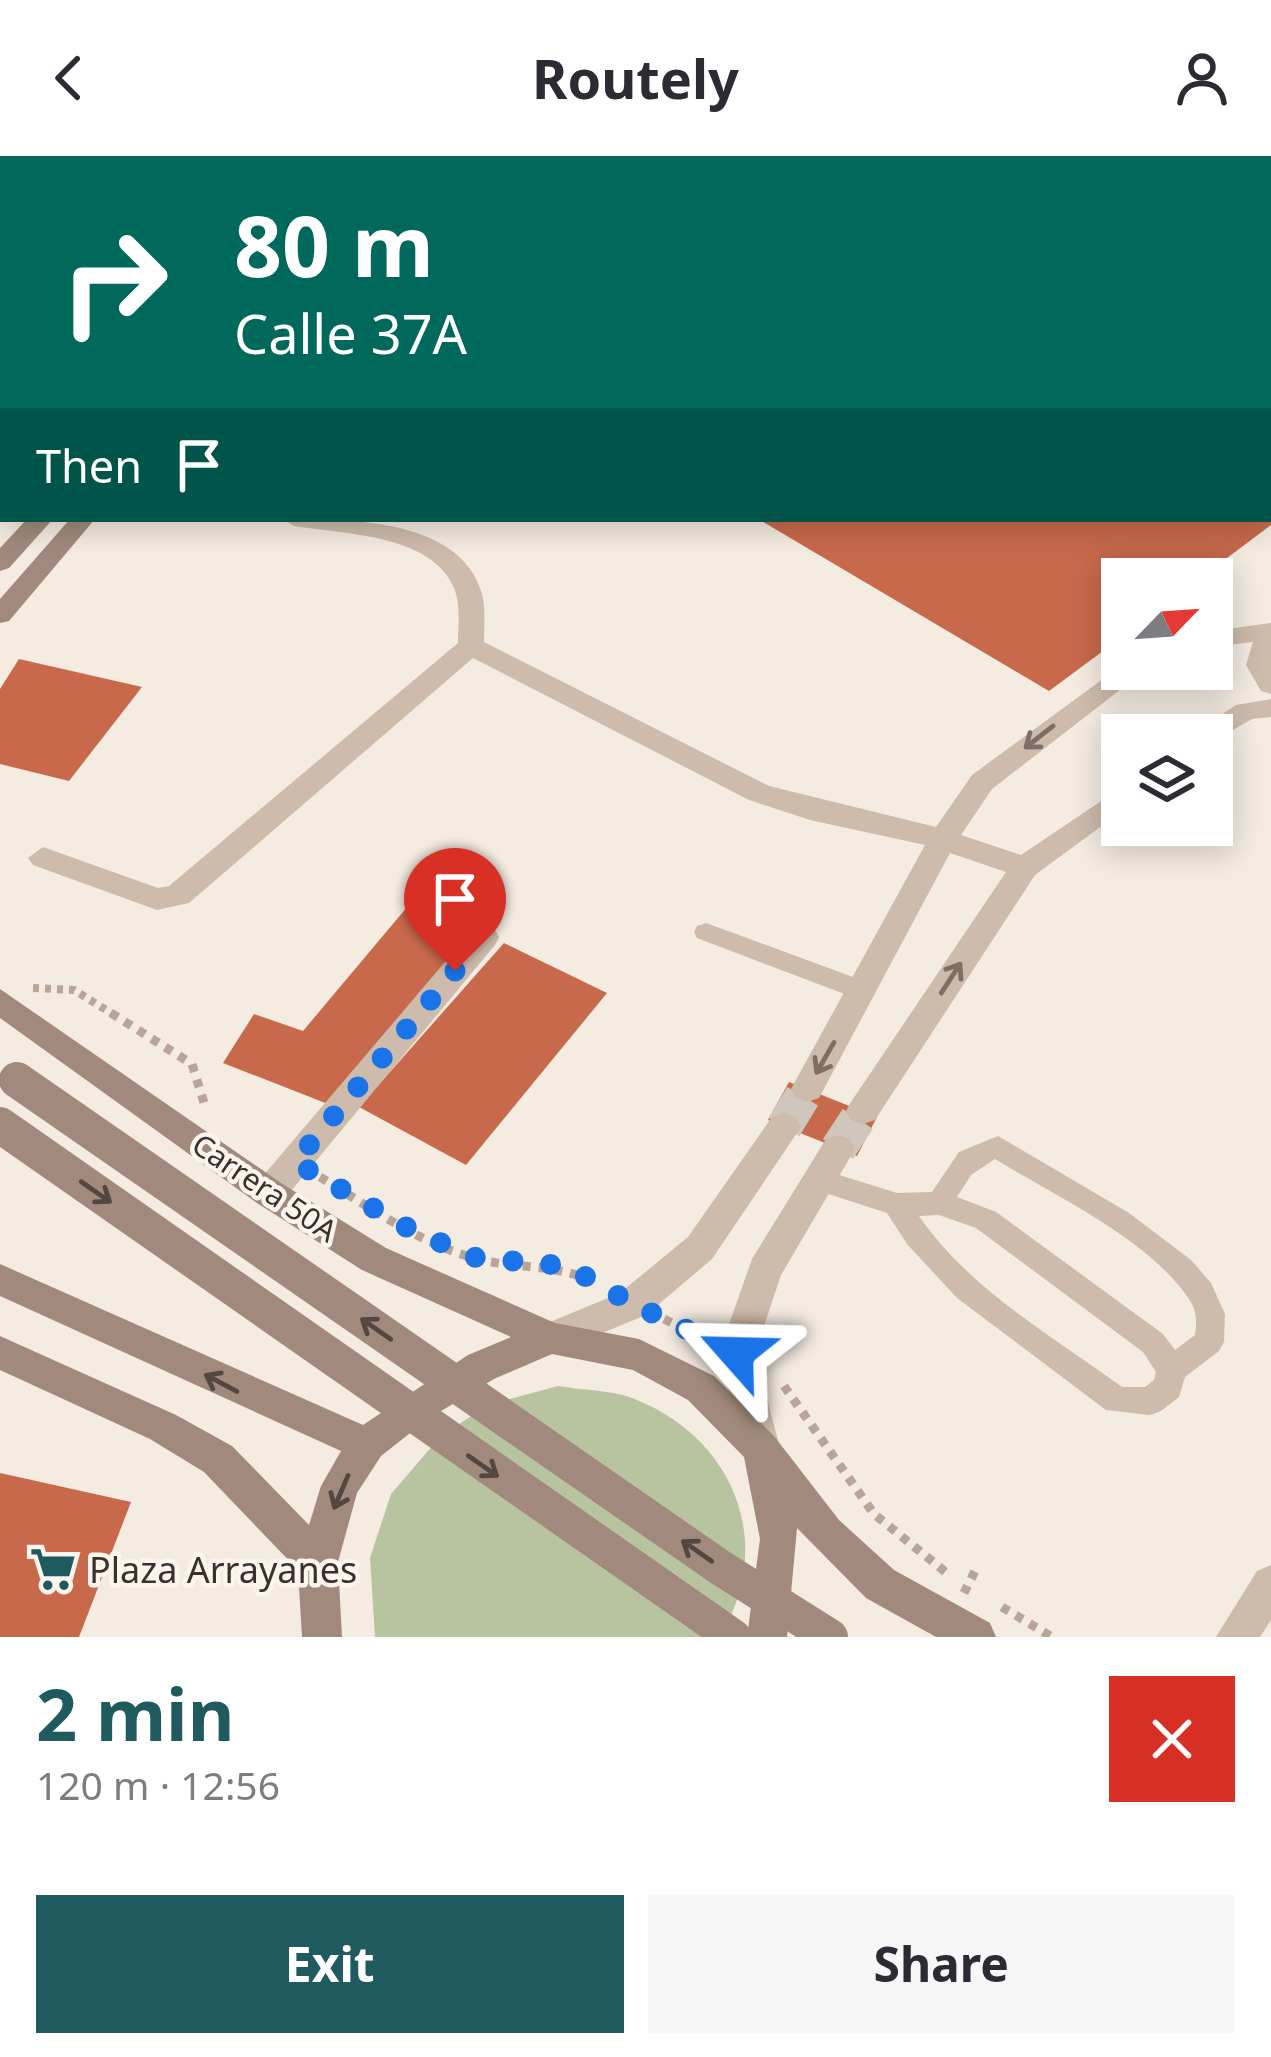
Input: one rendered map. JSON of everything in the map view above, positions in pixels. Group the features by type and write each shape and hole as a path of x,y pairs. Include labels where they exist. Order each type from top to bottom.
{"main road":[{"path":"0,563 37,522"},
{"path":"0,615 80,522"},
{"name":"Carrera 50A","path":"9,994 269,1193 374,1259 550,1338 639,1355 701,1388 761,1448"},
{"path":"9,1074 721,1568 830,1637"},
{"path":"0,1125 733,1637"},
{"path":"0,1279 152,1346 267,1407 368,1444"},
{"path":"322,1637 318,1562 340,1486 368,1444 415,1407 481,1367 550,1338"},
{"path":"0,1352 163,1427 218,1460 318,1562"},
{"path":"761,1448 780,1539 767,1637"},
{"path":"761,1448 825,1533 880,1584 976,1637"}],"street":[{"path":"311,522 413,540 448,559 468,589 470,646"},
{"path":"1233,636 1271,633"},
{"path":"1271,633 1257,653 1257,668 1271,685"},
{"path":"470,646 758,793 1025,867"},
{"path":"43,858 157,899 178,895 470,646"},
{"path":"807,1089 942,841 982,782 1106,690"},
{"path":"1233,719 1246,711 1271,708"},
{"path":"863,1111 1025,867 1101,812"},
{"path":"269,1193 484,937"},
{"path":"550,1338 633,1304 700,1248 776,1140 779,1150 810,1161 817,1179"},
{"path":"761,1448 736,1353 765,1270 838,1149"},
{"path":"1236,1637 1271,1585"}],"lane":[{"path":"706,932 863,992"},
{"path":"940,1203 960,1166 980,1150 998,1147 1169,1255 1203,1293 1212,1314 1209,1342 1171,1370"},
{"path":"817,1179 897,1205 940,1203 986,1220 1154,1343 1171,1370 1168,1387 1150,1401 1117,1400 947,1272 917,1242 897,1205"}],"path":[{"path":"9,994 74,990 192,1064 202,1104 220,1115"},
{"path":"295,1162 404,1226 472,1257 567,1266 736,1353 791,1390 845,1486 897,1541 1052,1637"}],"green space":[{"path":"558,1386 632,1398 667,1415 719,1465 735,1496 744,1530 737,1601 720,1637 375,1637 370,1558 391,1494 441,1436 488,1405"}],"building":[{"path":"763,522 1271,522 1227,558 1101,558 1101,653 1049,691"},
{"path":"19,659 142,687 69,781 0,764 0,689"},
{"path":"429,881 489,906 333,1106 223,1063 254,1014 303,1031"},
{"path":"504,943 607,993 466,1165 359,1107"},
{"path":"789,1082 877,1117 857,1156 768,1120"},
{"name":"Plaza Arrayanes","path":"0,1473 131,1502 79,1637 0,1637"}],"tunnel":[{"path":"784,1127 807,1089"},
{"path":"838,1149 863,1111"}],"place":[{"name":"Plaza Arrayanes","path":"53,1569"}],"route":[{"path":"455,971 295,1162 404,1226 472,1257 567,1266 736,1353"}]}
